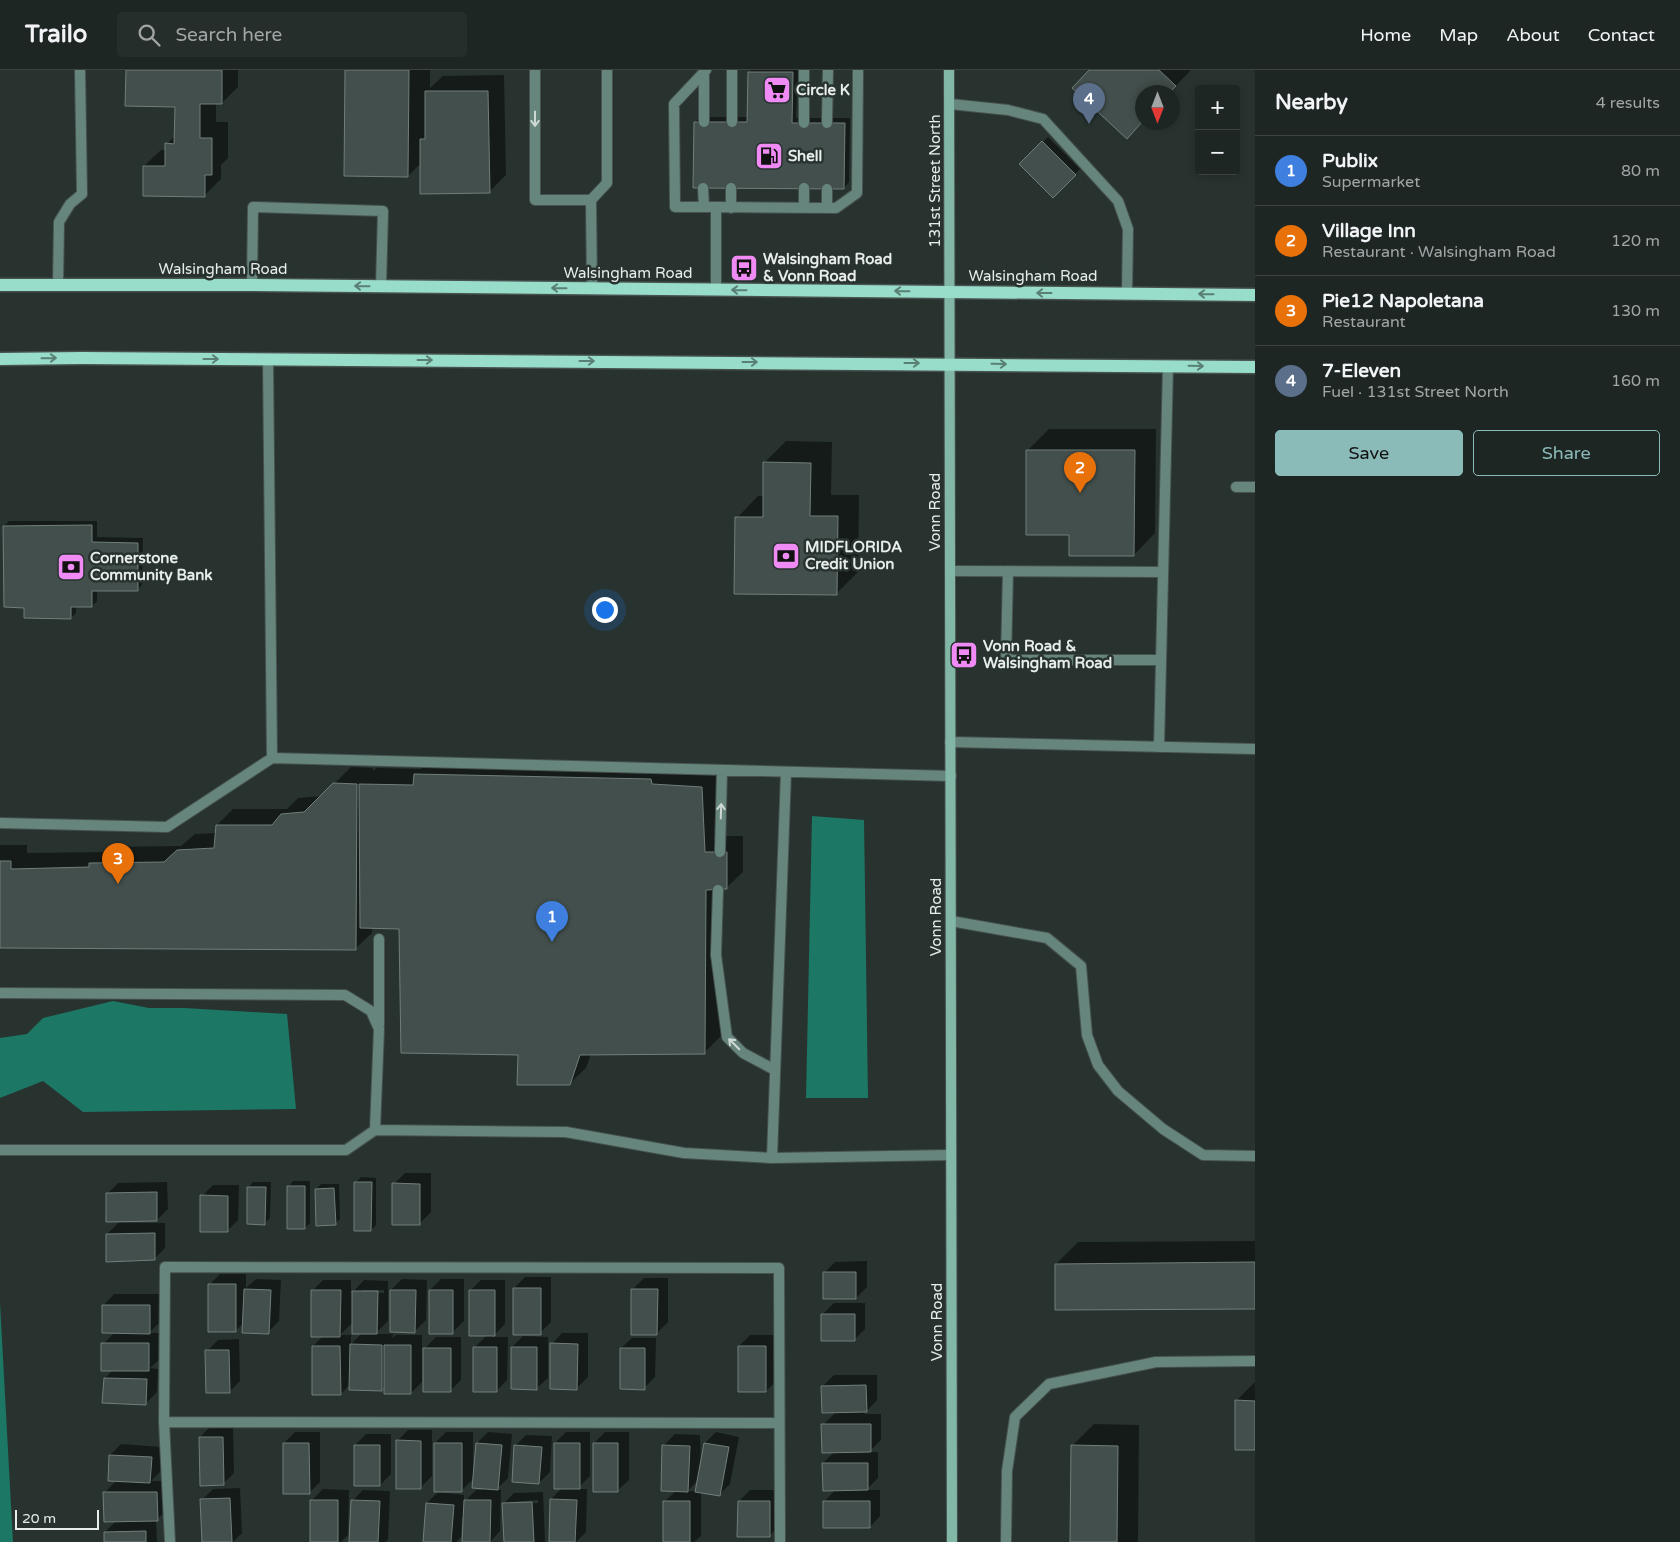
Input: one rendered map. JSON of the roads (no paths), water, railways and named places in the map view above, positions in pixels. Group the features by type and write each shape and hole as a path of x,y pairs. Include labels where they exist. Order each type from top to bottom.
{"main road":[{"name":"Walsingham Road","path":"0,285 252,285 1255,295"},
{"path":"0,359 268,359 1255,367"}],"street":[{"name":"131st Street North","path":"949,70 950,292"},
{"name":"Vonn Road","path":"950,292 952,1542"}],"lane":[{"path":"58,284 59,222 70,204 82,194 80,70"},
{"path":"535,70 535,200 592,200"},
{"path":"592,289 592,200 607,183 608,70"},
{"path":"732,70 732,122"},
{"path":"804,70 804,123"},
{"path":"827,123 828,70"},
{"path":"705,72 674,104 675,208 836,208 857,193 858,70"},
{"path":"704,122 705,72"},
{"path":"950,104 1008,110 1043,119 1118,201 1128,229 1127,293"},
{"path":"703,188 704,208"},
{"path":"731,188 731,208"},
{"path":"804,188 804,208"},
{"path":"827,189 827,208"},
{"path":"252,285 253,208 382,211 381,287"},
{"path":"716,208 716,290"},
{"path":"268,359 272,758"},
{"path":"1158,747 1168,366"},
{"path":"1236,487 1255,487"},
{"path":"950,571 1163,572"},
{"path":"1008,571 1006,660 1161,660"},
{"path":"950,742 1255,749"},
{"path":"0,823 167,827 272,758 951,776"},
{"path":"720,852 722,770"},
{"path":"772,1158 786,772"},
{"path":"718,890 716,955 727,1037 743,1053 775,1070"},
{"path":"951,921 1047,938 1082,966 1087,1035 1098,1065 1118,1090 1163,1129 1203,1156 1255,1156"},
{"path":"375,1130 379,1029 379,939"},
{"path":"0,993 345,995 371,1011 379,1029"},
{"path":"0,1150 346,1150 375,1130 566,1132 684,1153 772,1158 951,1155"},
{"path":"170,1542 164,1422 165,1267 779,1268 778,1423 780,1542"},
{"path":"1006,1542 1007,1471 1015,1417 1049,1384 1156,1362 1255,1361"},
{"path":"164,1422 778,1423"}],"place":[{"name":"Circle K","path":"777,90"},
{"name":"7-Eleven","path":"1089,124"},
{"name":"Shell","path":"769,156"},
{"name":"Walsingham Road & Vonn Road","path":"744,268"},
{"name":"Village Inn","path":"1080,493"},
{"name":"MIDFLORIDA Credit Union","path":"786,556"},
{"name":"Cornerstone Community Bank","path":"71,567"},
{"name":"Vonn Road & Walsingham Road","path":"964,655"},
{"name":"Pie12 Napoletana","path":"118,884"},
{"name":"Publix","path":"552,942"}]}
